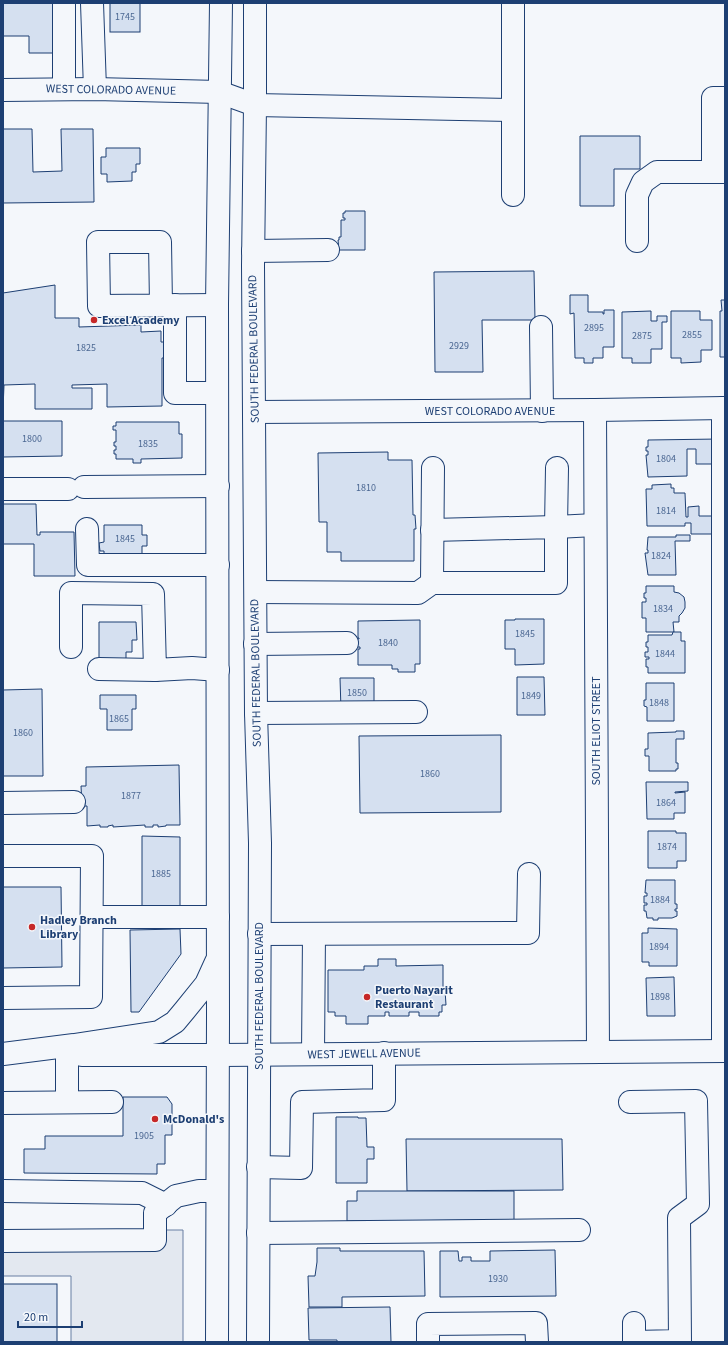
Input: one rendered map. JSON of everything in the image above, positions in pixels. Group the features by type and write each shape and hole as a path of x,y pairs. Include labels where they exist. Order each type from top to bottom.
{"main road":[{"path":"64,3 64,89"},
{"path":"92,3 95,89"},
{"path":"217,1342 217,305 221,3"},
{"name":"SOUTH FEDERAL BOULEVARD","path":"255,3 253,251 256,592 255,644 260,843 258,1342"},
{"path":"513,196 514,3"},
{"name":"WEST COLORADO AVENUE","path":"3,90 95,89 219,92 255,104 513,110"},
{"path":"637,241 637,195 643,182 656,172 719,172 713,98 725,98"},
{"path":"253,251 328,250"},
{"path":"217,305 168,305 175,393 217,393"},
{"path":"541,327 542,411"},
{"path":"724,408 724,1051"},
{"name":"WEST COLORADO AVENUE","path":"254,412 542,411 724,408"},
{"name":"SOUTH ELIOT STREET","path":"595,410 598,1052"},
{"path":"432,468 432,583"},
{"path":"256,592 418,593 432,583 556,583 557,468"},
{"path":"3,489 218,486"},
{"path":"432,530 556,528 595,525"},
{"path":"87,529 88,565 218,565"},
{"path":"71,647 71,593 153,594 155,670"},
{"path":"255,644 346,643"},
{"path":"99,669 155,670 192,668 218,670"},
{"path":"256,713 416,712"},
{"path":"3,803 74,802"},
{"path":"3,856 92,856 92,917 91,997 3,998"},
{"path":"259,934 528,932 529,874"},
{"path":"92,917 218,917"},
{"path":"314,934 314,1054"},
{"path":"3,1055 159,1032 175,1022 194,1000 206,984 218,959"},
{"name":"WEST JEWELL AVENUE","path":"3,1055 67,1056 724,1051"},
{"path":"258,1167 301,1168 302,1102 384,1100 384,1053"},
{"path":"67,1056 67,1102"},
{"path":"630,1102 696,1101 698,1196 698,1204 679,1218 680,1341 634,1342 634,1323"},
{"path":"3,1103 112,1102"},
{"path":"3,1191 142,1193 166,1205"},
{"path":"3,1241 155,1240 155,1213 176,1196 199,1191 217,1191"},
{"path":"258,1234 579,1230"},
{"path":"428,1342 428,1324 536,1323 537,1342"}],"shaded area":[{"path":"3,1230 183,1230 183,1342 71,1342 71,1276 3,1276"}],"building":[{"path":"3,3 58,3 59,53 29,53 29,36 3,36"},
{"path":"110,3 140,3 140,32 110,32"},
{"path":"3,129 32,129 33,172 62,171 61,129 93,129 94,202 3,203"},
{"path":"580,136 640,136 640,169 614,169 614,206 580,206"},
{"path":"106,148 140,148 140,164 136,164 136,172 132,172 132,181 107,182 107,174 101,174 101,157 106,157"},
{"path":"345,211 365,211 365,250 339,250 338,240 339,237 341,237 341,220 345,220 345,218 343,218 343,213 345,213"},
{"path":"534,271 535,320 482,320 483,372 435,372 434,272"},
{"path":"55,285 55,318 79,318 79,327 141,325 141,332 161,331 161,342 165,342 165,358 162,358 162,406 107,407 107,384 72,385 72,388 92,388 92,409 35,409 35,384 4,385 3,409 3,293"},
{"path":"570,295 588,295 588,312 603,312 604,314 604,310 614,310 614,347 603,347 603,358 593,358 593,363 584,363 584,358 575,358 574,313 570,314"},
{"path":"721,300 725,300 725,357 720,357"},
{"path":"651,311 651,321 657,321 657,316 667,316 667,322 662,322 662,349 651,349 651,363 632,363 632,358 622,358 622,312"},
{"path":"671,311 700,311 700,320 712,320 712,350 701,350 701,362 681,363 681,358 671,358"},
{"path":"3,421 62,421 62,456 3,457"},
{"path":"116,422 179,422 179,434 182,434 182,458 141,459 141,463 133,463 133,459 116,459 114,450 116,450 116,446 114,446 114,442 116,442 116,430 113,430 113,426 116,426"},
{"path":"719,439 719,464 696,464 696,449 687,449 687,476 648,477 646,455 648,455 648,451 646,451 646,447 648,447 648,440"},
{"path":"388,452 388,460 412,460 413,515 415,515 416,529 414,529 414,561 341,561 341,552 327,552 327,522 319,522 318,453"},
{"path":"671,484 671,488 674,488 674,493 685,493 686,517 688,517 688,507 699,506 699,516 718,516 718,534 691,534 691,523 685,523 685,526 647,526 646,489 652,489 652,485"},
{"path":"3,504 36,504 37,535 40,535 40,532 74,532 75,576 34,576 34,544 3,544"},
{"path":"104,525 142,525 142,535 147,535 147,546 142,546 142,558 104,559 104,551 100,551 99,543 104,542"},
{"path":"676,535 690,535 690,541 675,541 676,575 648,575 645,553 648,553 648,537 676,537"},
{"path":"646,586 674,586 674,592 679,593 684,597 685,608 679,616 679,622 673,622 674,632 646,632 646,618 642,618 642,602 646,602 644,593 646,593"},
{"path":"544,619 544,664 515,665 515,649 505,649 505,620"},
{"path":"420,620 420,664 415,664 415,672 398,672 398,669 392,669 392,665 358,665 358,649 360,649 360,647 356,647 356,639 359,639 358,621"},
{"path":"99,622 136,622 137,640 132,640 132,652 126,652 126,660 99,661"},
{"path":"673,632 681,632 681,641 685,641 685,673 648,673 646,659 649,659 649,657 645,657 645,652 648,652 646,642 648,642 648,635 672,635"},
{"path":"517,677 544,677 545,715 517,715"},
{"path":"340,678 374,678 374,712 341,710"},
{"path":"646,683 674,683 674,721 647,721 647,707 644,706 644,700 646,700"},
{"path":"42,689 43,776 3,776 3,690"},
{"path":"100,695 136,695 136,709 132,709 132,730 107,730 107,709 100,709"},
{"path":"684,731 684,739 676,739 676,763 678,763 678,769 676,769 676,771 649,771 649,756 645,756 645,749 648,749 648,733"},
{"path":"501,735 501,812 360,813 359,736"},
{"path":"179,765 180,825 166,825 158,827 158,825 153,825 153,827 145,827 145,825 113,827 113,825 108,827 100,827 100,825 87,826 87,806 82,806 81,786 86,786 86,767"},
{"path":"646,782 688,782 688,791 675,792 685,792 685,813 674,813 674,819 647,819"},
{"path":"648,831 676,831 676,833 686,833 686,861 677,861 677,868 648,868"},
{"path":"142,836 180,837 180,911 142,911"},
{"path":"646,880 675,880 675,904 677,904 677,909 675,909 675,911 677,911 677,916 672,918 658,918 658,920 647,918 646,911 644,911 644,905 647,905 647,903 644,903 644,896 647,896 647,893 645,893"},
{"name":"Hadley Branch Library","path":"3,887 61,887 62,967 3,968"},
{"path":"648,928 677,929 677,966 649,966 649,962 642,962 642,933 648,933"},
{"path":"180,929 181,954 139,1012 131,1012 130,930"},
{"path":"378,959 396,959 396,966 443,965 443,990 445,990 446,1005 442,1005 442,1012 439,1012 439,1016 419,1016 419,1012 409,1012 409,1016 389,1016 389,1012 385,1012 385,1016 368,1016 368,1024 346,1024 346,1016 335,1016 335,1012 328,1012 328,970 364,970 364,966 378,966"},
{"path":"674,977 675,1016 647,1016 646,978"},
{"path":"123,1097 167,1097 172,1104 172,1135 165,1135 165,1164 157,1164 157,1174 24,1173 24,1149 45,1149 45,1136 123,1136"},
{"path":"336,1117 366,1118 367,1147 374,1147 374,1159 367,1159 367,1183 336,1183"},
{"path":"406,1139 562,1139 563,1190 407,1191"},
{"path":"357,1191 514,1191 514,1220 347,1221 347,1201 357,1201"},
{"path":"317,1248 340,1248 340,1251 424,1251 425,1296 342,1297 342,1307 309,1307 308,1276 315,1276"},
{"path":"555,1250 556,1296 440,1297 440,1251 458,1251 459,1261 462,1261 462,1257 471,1257 471,1261 490,1261 490,1251"},
{"path":"3,1284 57,1284 57,1342 3,1342"},
{"path":"390,1307 391,1342 337,1342 337,1340 309,1340 308,1308"}],"place":[{"name":"Excel Academy","path":"94,320"},
{"name":"Hadley Branch Library","path":"32,927"},
{"name":"Puerto Nayarit Restaurant","path":"367,997"},
{"name":"McDonald's","path":"155,1119"}]}
